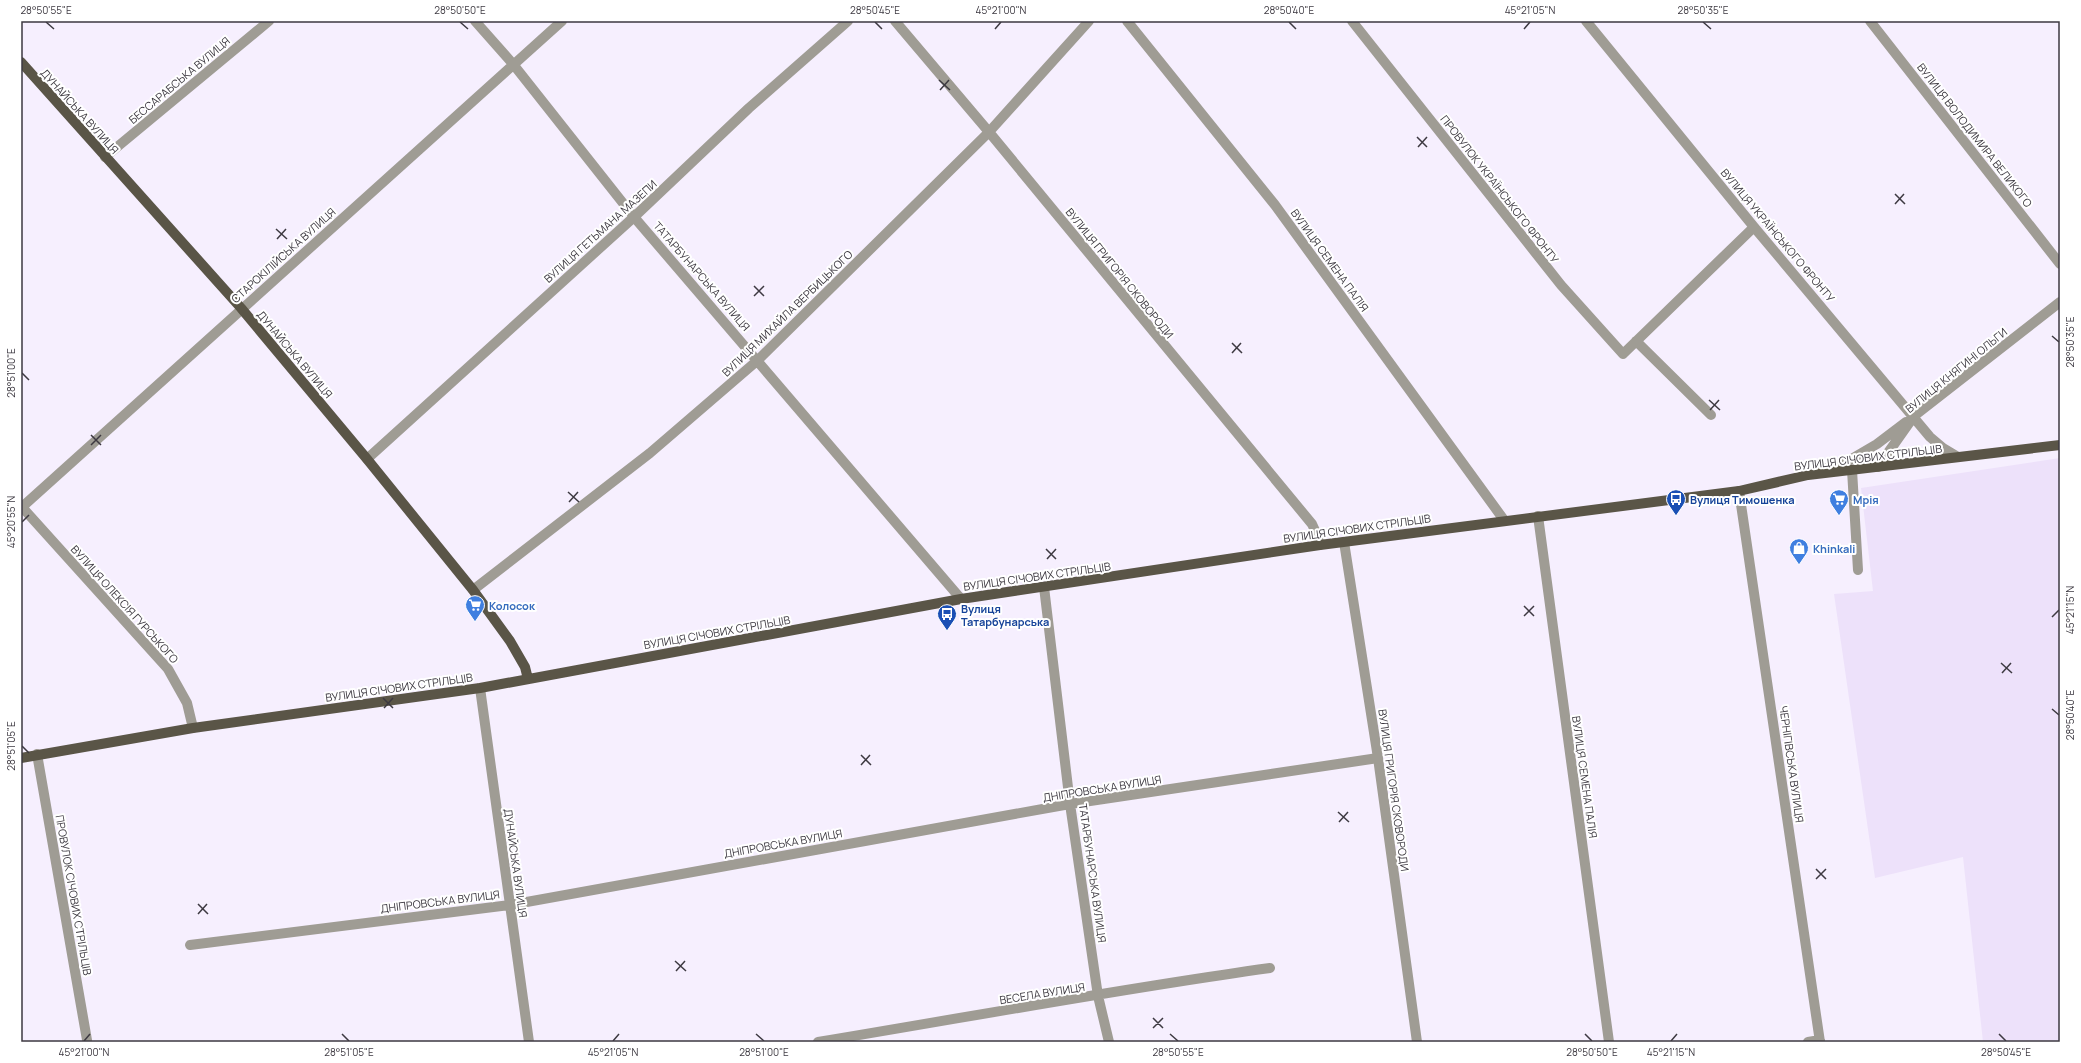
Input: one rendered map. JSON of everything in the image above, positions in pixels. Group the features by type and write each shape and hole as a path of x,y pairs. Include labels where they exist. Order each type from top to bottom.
{"main road":[{"name":"ДУНАЙСЬКА ВУЛИЦЯ","path":"21,62 241,308 367,459 472,590 510,641 525,667 528,679"},
{"name":"ВУЛИЦЯ СІЧОВИХ СТРІЛЬЦІВ","path":"21,758 193,728 480,688 961,599 1320,545 1504,520 1739,491 1808,475 2060,445"}],"street":[{"name":"БЕССАРАБСЬКА ВУЛИЦЯ","path":"105,157 269,21"},
{"name":"ТАТАРБУНАРСЬКА ВУЛИЦЯ","path":"475,21 513,64 634,217 758,360 961,599"},
{"name":"СТАРОКІЛІЙСЬКА ВУЛИЦЯ","path":"21,507 562,21"},
{"name":"ВУЛИЦЯ ГЕТЬМАНА МАЗЕПИ","path":"367,459 634,217 749,108 848,21"},
{"name":"ВУЛИЦЯ ГРИГОРІЯ СКОВОРОДИ","path":"895,21 989,132 1312,524 1320,545"},
{"name":"ВУЛИЦЯ МИХАЙЛА ВЕРБИЦЬКОГО","path":"472,590 650,453 758,360 989,132 1089,21"},
{"name":"ВУЛИЦЯ СЕМЕНА ПАЛІЯ","path":"1127,21 1275,205 1504,520"},
{"name":"ПРОВУЛОК УКРАЇНСЬКОГО ФРОНТУ","path":"1352,21 1561,285 1622,354 1754,227"},
{"name":"ВУЛИЦЯ УКРАЇНСЬКОГО ФРОНТУ","path":"1586,21 1754,227 1914,416 1930,437 1943,448 1958,457"},
{"name":"ВУЛИЦЯ ВОЛОДИМИРА ВЕЛИКОГО","path":"1870,21 2060,264"},
{"name":"ВУЛИЦЯ КНЯГИНІ ОЛЬГИ","path":"1878,467 1914,416 2060,302"},
{"path":"1636,341 1711,415"},
{"path":"1808,475 1848,461 1877,444 1914,416"},
{"path":"1852,470 1858,570"},
{"name":"ЧЕРНІГІВСЬКА ВУЛИЦЯ","path":"1739,491 1820,1041"},
{"name":"ВУЛИЦЯ ОЛЕКСІЯ ГУРСЬКОГО","path":"21,507 168,669 187,703 193,728"},
{"name":"ВУЛИЦЯ СЕМЕНА ПАЛІЯ","path":"1538,516 1609,1042"},
{"name":"ВУЛИЦЯ ГРИГОРІЯ СКОВОРОДИ","path":"1344,542 1378,758 1417,1042"},
{"name":"ТАТАРБУНАРСЬКА ВУЛИЦЯ","path":"1044,587 1070,804 1098,996 1109,1042"},
{"name":"ДУНАЙСЬКА ВУЛИЦЯ","path":"480,688 529,1042"},
{"name":"ПРОВУЛОК СІЧОВИХ СТРІЛЬЦІВ","path":"37,754 87,1040"},
{"name":"ДНІПРОВСЬКА ВУЛИЦЯ","path":"190,945 510,905 1070,804 1378,758"},
{"name":"ВЕСЕЛА ВУЛИЦЯ","path":"818,1042 1098,996 1153,984 1270,968"},
{"path":"1808,1042 1820,1041"}],"shaded area":[{"path":"2060,458 2060,1042 1983,1042 1963,857 1875,878 1834,594 1873,591 1861,488"}],"place":[{"name":"Вулиця Тимошенка","path":"1676,516"},
{"name":"Мрія","path":"1839,516"},
{"name":"Khinkali","path":"1799,565"},
{"name":"Колосок","path":"475,622"},
{"name":"Вулиця Татарбунарська","path":"947,631"}]}
